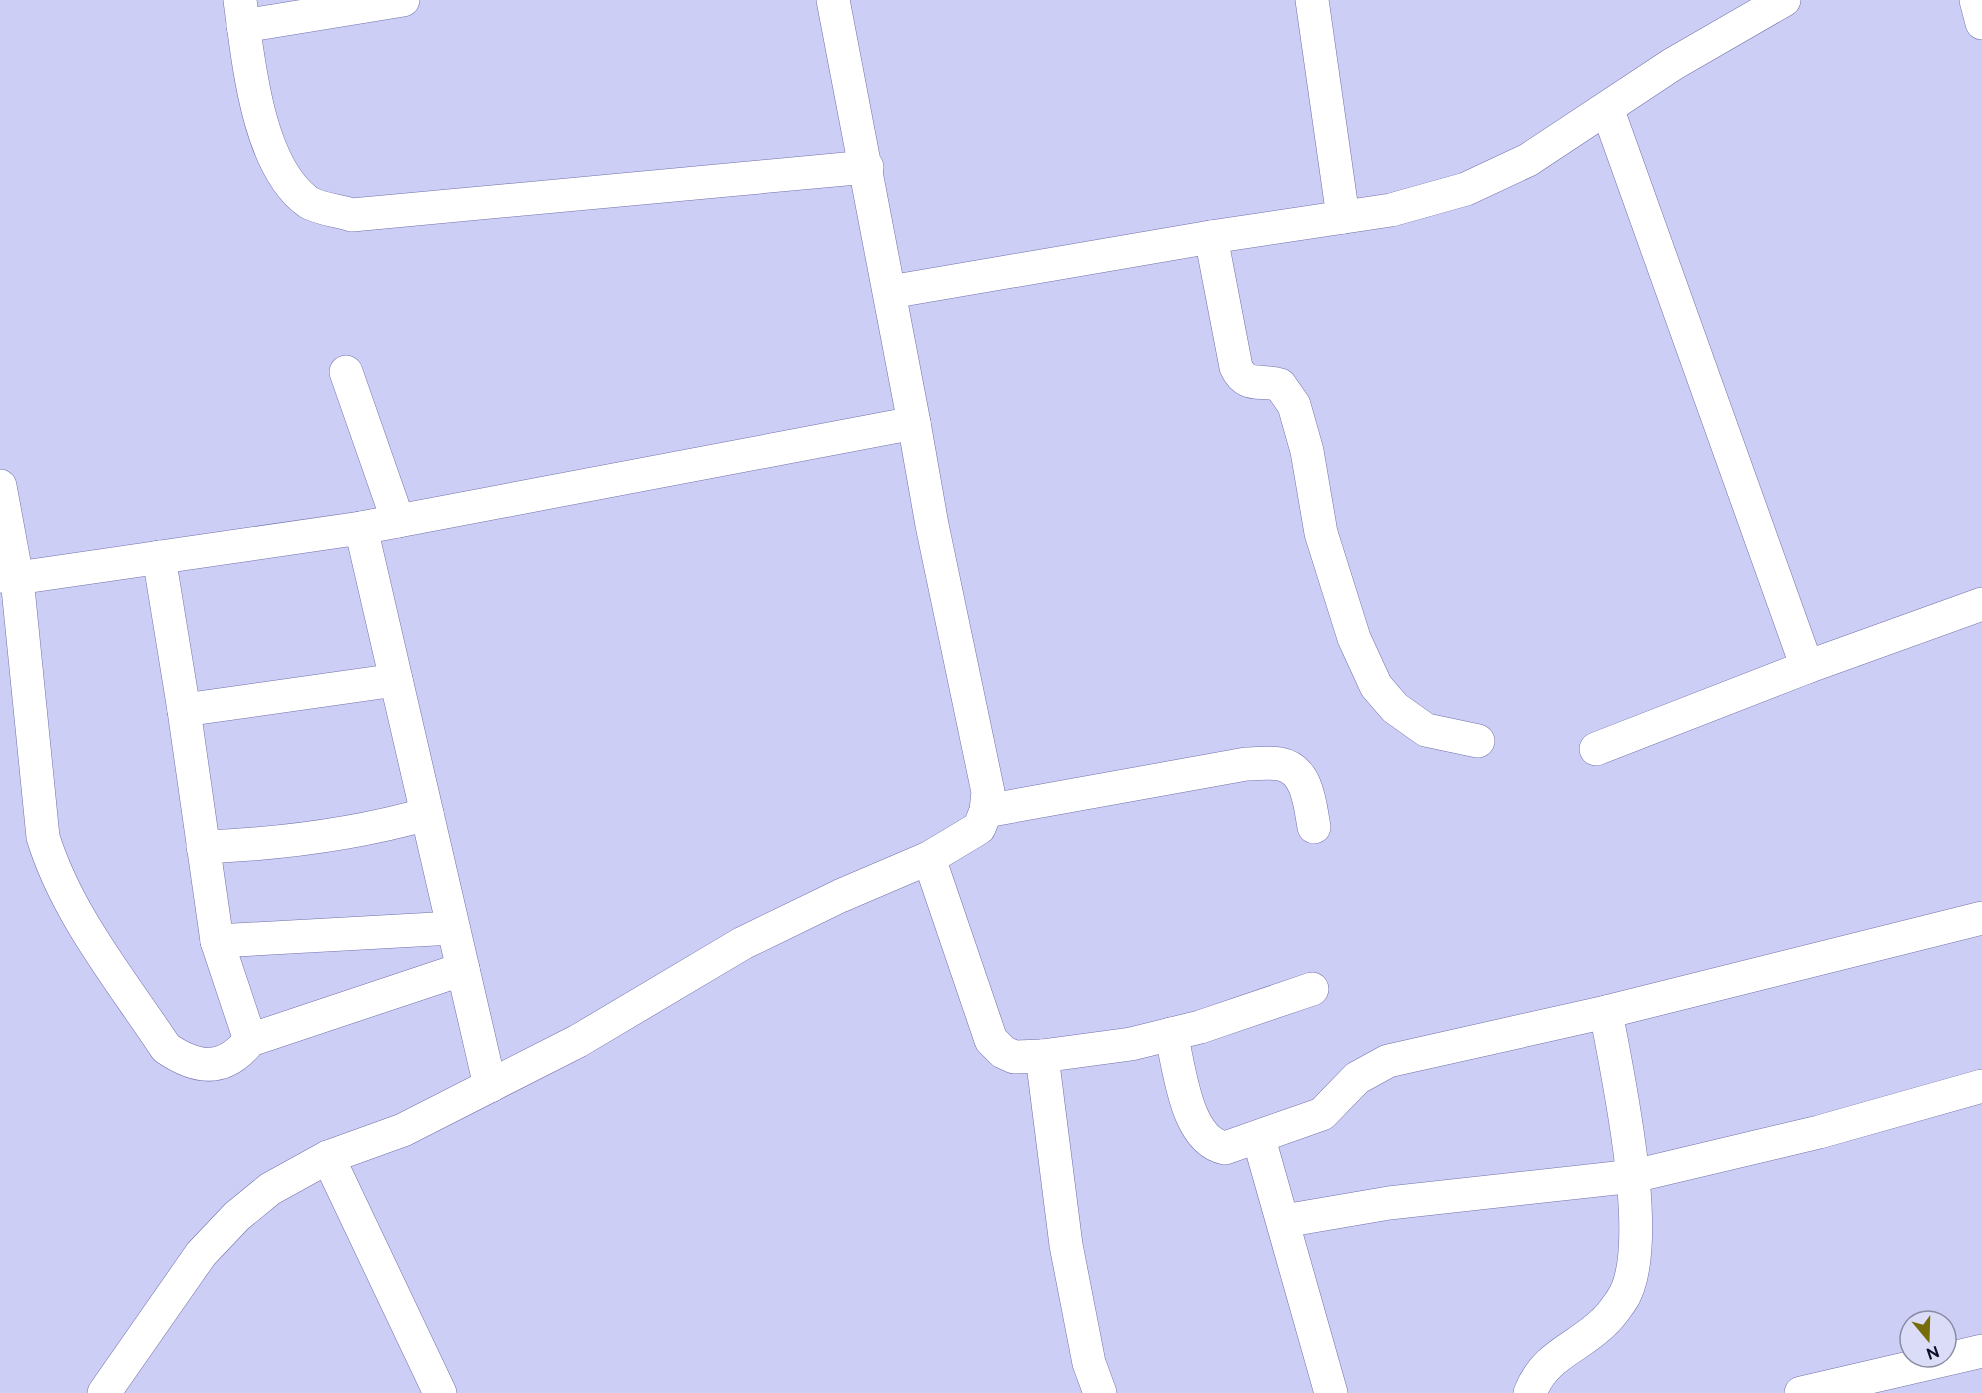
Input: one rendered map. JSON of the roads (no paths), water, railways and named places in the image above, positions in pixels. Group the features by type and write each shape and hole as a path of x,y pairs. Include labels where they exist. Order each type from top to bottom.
{"street":[{"path":"403,0 242,13 262,124 280,174 309,203 352,215 867,167"},
{"path":"104,1393 201,1254 237,1216 270,1190 328,1157 403,1130 490,1086 578,1041 743,943 840,896 929,858 979,828 986,811 986,782 932,525 867,167 833,0"},
{"path":"1312,0 1343,217"},
{"path":"890,292 1211,237 1391,210 1466,189 1528,160 1673,64 1784,0"},
{"path":"1976,0 1982,23"},
{"path":"1607,108 1807,667"},
{"path":"1211,237 1236,367 1240,377 1248,382 1280,385 1294,405 1307,451 1321,533 1354,638 1376,686 1395,708 1426,730 1478,741"},
{"path":"346,372 398,520"},
{"path":"8,577 361,528 914,423"},
{"path":"0,486 8,577 43,837 54,872 81,923 166,1048 186,1061 216,1064 238,1056 250,1040 463,969"},
{"path":"361,528 490,1086"},
{"path":"159,557 184,710 217,940 250,1040"},
{"path":"1596,749 1807,667 1982,604"},
{"path":"184,710 396,680"},
{"path":"986,811 1246,764 1281,764 1299,774 1308,795 1314,827"},
{"path":"203,847 264,845 327,837 381,827 427,814"},
{"path":"929,858 991,1040 1004,1052 1014,1057 1042,1056 1131,1044 1171,1034 1312,989"},
{"path":"1171,1034 1190,1112 1201,1135 1212,1146 1225,1149 1322,1114 1357,1078 1388,1061 1606,1012 1982,918"},
{"path":"217,940 453,928"},
{"path":"1530,1393 1546,1364 1605,1322 1624,1298 1634,1267 1634,1176 1606,1012"},
{"path":"1042,1056 1066,1245 1089,1363 1100,1393"},
{"path":"1284,1221 1389,1203 1634,1176 1819,1132 1982,1086"},
{"path":"1259,1138 1331,1393"},
{"path":"328,1157 440,1393"},
{"path":"1801,1393 1982,1351"}]}
